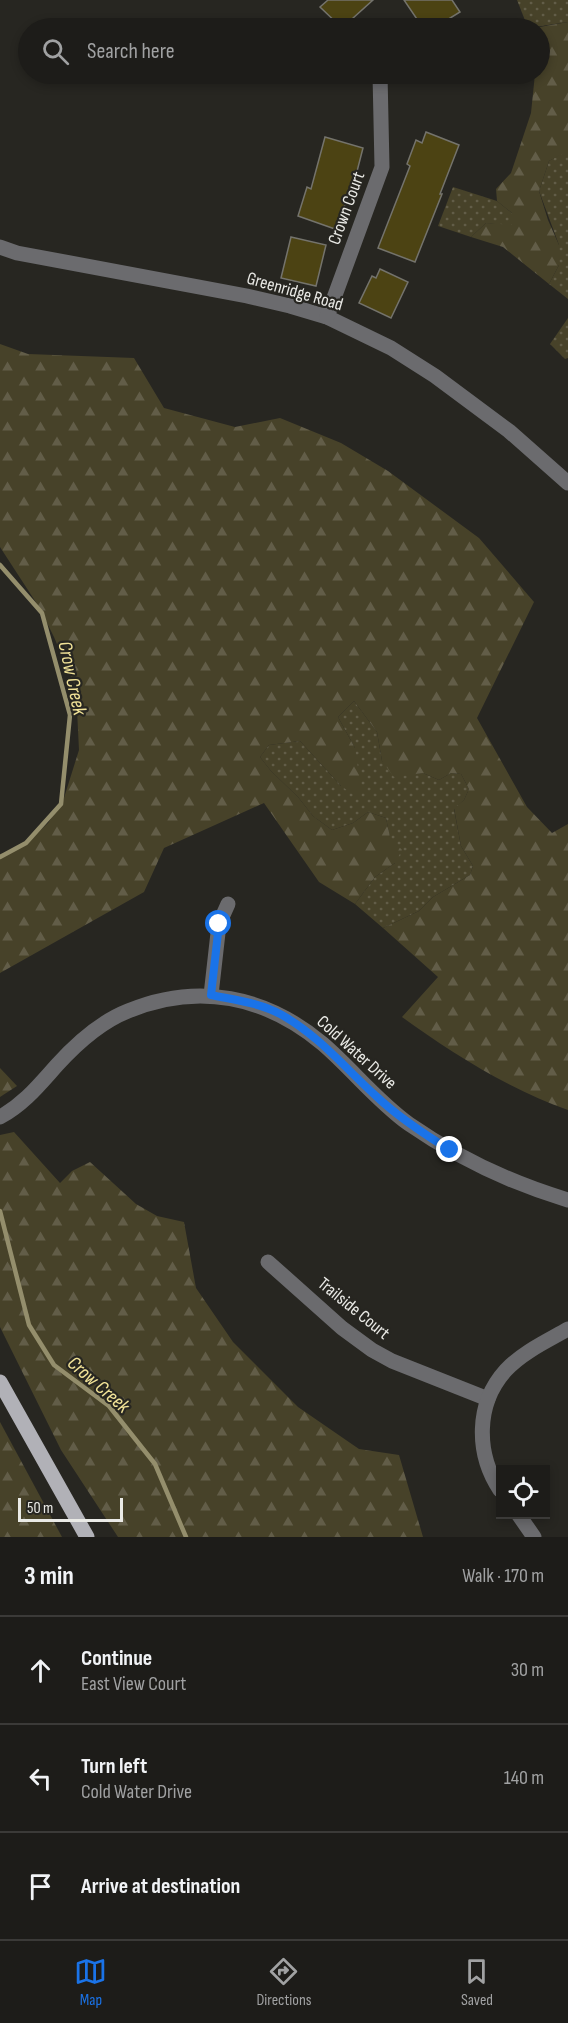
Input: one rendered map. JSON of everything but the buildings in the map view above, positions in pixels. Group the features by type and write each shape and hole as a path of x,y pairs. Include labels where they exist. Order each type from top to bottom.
{"main road":[{"path":"0,1382 87,1537"}],"street":[{"name":"Crown Court","path":"327,317 382,167 380,84"},
{"name":"Greenridge Road","path":"0,247 28,255 247,296 327,317 391,348 435,376 509,431 568,483"},
{"path":"211,995 219,924 228,904"},
{"name":"Cold Water Drive","path":"0,1117 32,1093 84,1038 115,1017 156,1002 211,995 246,1002 280,1014 324,1045 377,1097 408,1123 450,1150 526,1188 568,1200"},
{"name":"Trailside Court","path":"268,1262 342,1328 372,1350 488,1399"},
{"path":"496,1482 489,1470 482,1441 483,1419 488,1399 506,1371 522,1356 568,1329"},
{"path":"521,1519 534,1537"}],"green space":[{"path":"517,0 568,0 568,22 550,25 550,18 524,18"},
{"path":"568,22 568,151 549,161 539,191 559,245 559,265 549,284 503,247 471,237 486,223 512,225 512,213 497,201 496,189 511,173 531,113 534,84 550,84 550,25"},
{"path":"568,151 568,299 549,284 559,265 559,245 539,191 549,161"},
{"path":"453,187 497,201 512,213 512,226 486,223 471,237 438,226"},
{"path":"568,318 568,358 565,359 550,344"},
{"path":"0,344 28,354 134,358 164,408 235,427 280,418 341,443 388,471 479,538 534,602 477,718 527,807 552,833 568,824 568,1110 525,1092 482,1070 402,1017 438,977 383,928 419,911 433,897 470,875 473,866 461,846 454,808 464,800 469,789 461,774 451,773 439,780 423,773 394,777 382,761 377,732 354,701 338,717 355,748 361,788 354,795 341,786 300,741 269,745 260,757 313,816 332,830 353,823 368,812 386,818 390,837 402,850 395,863 375,877 355,904 319,882 264,803 164,848 144,892 0,973 0,854 14,851 29,841 48,823 63,801 79,750 76,689 39,607 0,547"},
{"path":"354,701 377,732 382,761 408,774 423,773 439,780 451,773 461,774 469,789 464,800 454,809 461,846 473,866 470,875 433,897 419,911 383,928 355,904 375,877 395,863 386,818 368,812 353,823 332,830 313,816 260,757 269,745 300,741 341,786 355,748 338,717"},
{"path":"0,1068 17,1086 0,1097"},
{"path":"14,1132 60,1183 72,1171 90,1162 136,1204 157,1216 184,1222 196,1288 233,1342 298,1407 359,1449 399,1455 423,1537 118,1537 61,1450 0,1327 0,1135"},
{"path":"0,1422 62,1537 0,1537"}],"waterway":[{"name":"Crow Creek","path":"0,565 42,613 70,715 61,804 26,843 0,857"},
{"name":"Crow Creek","path":"0,1211 29,1325 54,1365 109,1406 155,1464 186,1537"}],"route":[{"path":"219,924 211,995 246,1002 280,1014 304,1029 408,1123 450,1150"}]}
